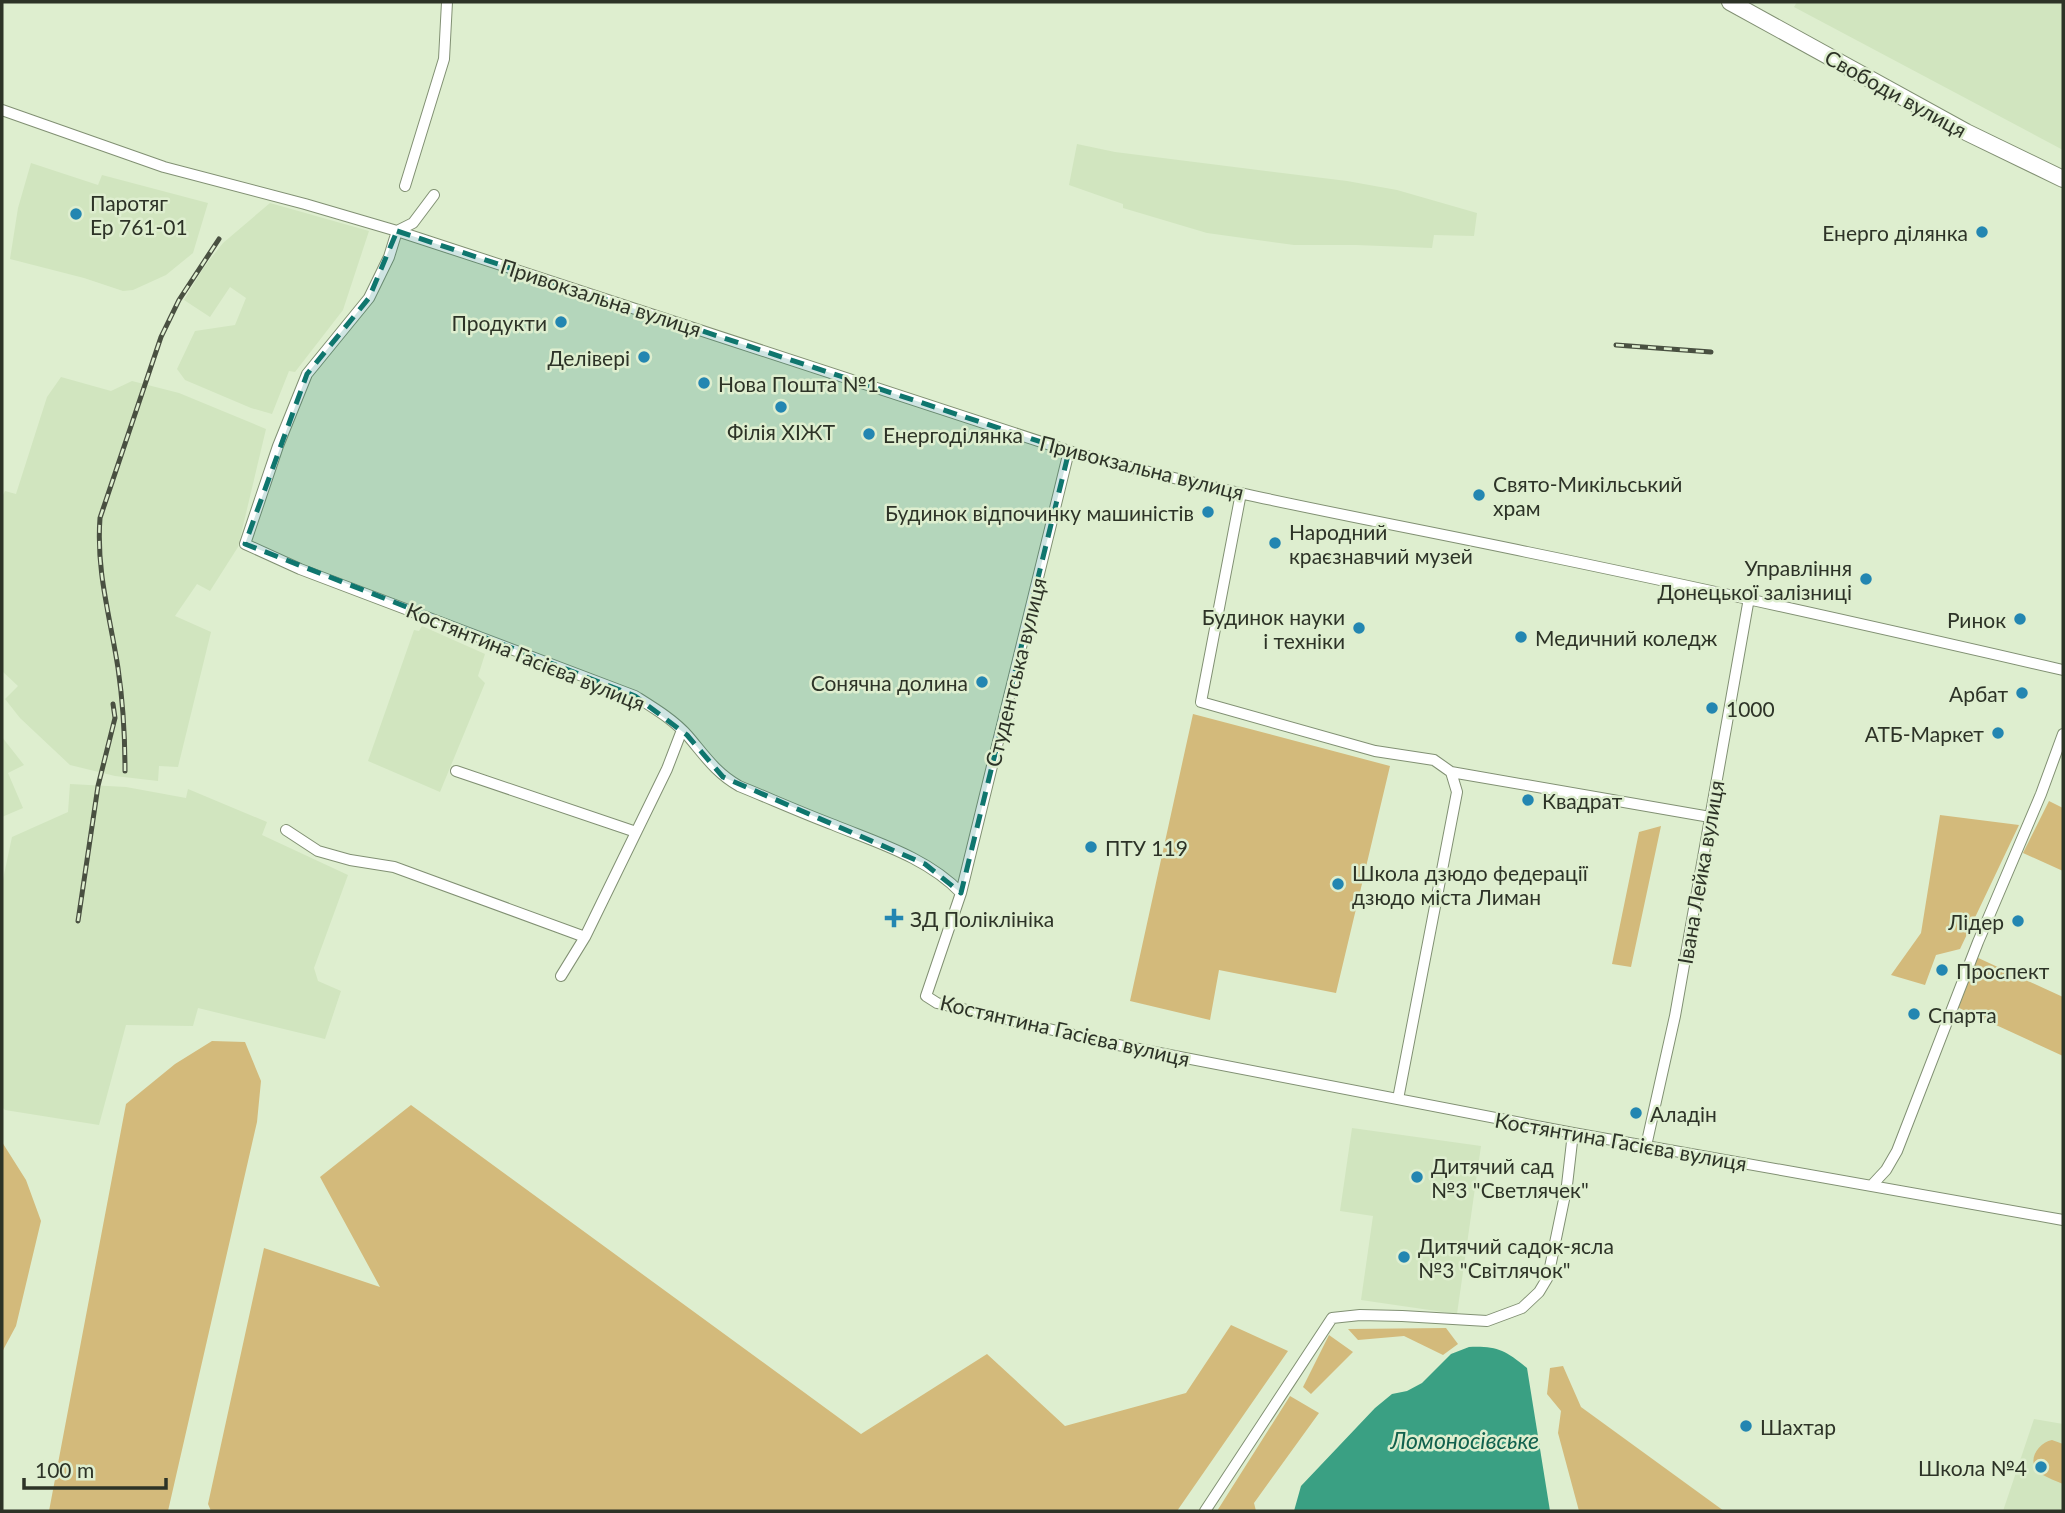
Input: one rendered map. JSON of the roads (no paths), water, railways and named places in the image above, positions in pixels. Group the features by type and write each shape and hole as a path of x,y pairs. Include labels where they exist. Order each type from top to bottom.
{"main road":[{"name":"Свободи вулиця","path":"1731,2 1966,132 2063,179"}],"street":[{"path":"405,186 444,59 447,2"},
{"name":"Привокзальна вулиця","path":"2,110 164,167 397,231 1069,451 1241,494 1748,598 2063,670"},
{"path":"397,231 412,223 434,195"},
{"name":"Костянтина Гасієва вулиця","path":"397,231 389,257 369,298 307,374 278,446 245,544 300,569 635,696 682,730 723,777 925,864 946,877 961,893 926,996 937,1003 1113,1044 1573,1133 2063,1220"},
{"name":"Студентська вулиця","path":"961,893 1069,451"},
{"path":"1241,494 1201,702 1375,751 1434,760 1451,772 1710,817"},
{"name":"Івана Лейка вулиця","path":"1646,1146 1675,1016 1748,598"},
{"path":"561,976 585,937 667,769 682,730"},
{"path":"1872,1185 1886,1170 1897,1151 2063,734"},
{"path":"456,771 636,832"},
{"path":"1398,1099 1457,792 1451,772"},
{"path":"286,830 318,851 350,860 394,867 585,937"},
{"path":"1205,1511 1332,1318 1360,1315 1487,1321 1522,1308 1539,1292 1548,1277 1567,1185 1573,1133"}],"water":[{"name":"Ломоносівське","path":"1469,1347 1500,1350 1527,1368 1550,1511 1294,1511 1301,1486 1375,1408 1392,1394 1407,1391 1422,1383 1451,1354"}],"railway":[{"path":"125,771 118,668 100,556 100,518 161,337 179,300 219,239"},
{"path":"1616,345 1711,352"},
{"path":"78,921 98,786 115,718 113,704"}],"place":[{"name":"Паротяг Ер 761-01","path":"76,214"},
{"name":"Енерго ділянка","path":"1982,232"},
{"name":"Продукти","path":"561,322"},
{"name":"Делівері","path":"644,357"},
{"name":"Нова Пошта №1","path":"704,383"},
{"name":"Філія ХІЖТ","path":"781,407"},
{"name":"Енергоділянка","path":"869,434"},
{"name":"Свято-Микільський храм","path":"1479,495"},
{"name":"Будинок відпочинку машиністів","path":"1208,512"},
{"name":"Народний краєзнавчий музей","path":"1275,543"},
{"name":"Управління Донецької залізниці","path":"1866,579"},
{"name":"Ринок","path":"2020,619"},
{"name":"Будинок науки і техніки","path":"1359,628"},
{"name":"Медичний коледж","path":"1521,637"},
{"name":"Сонячна долина","path":"982,682"},
{"name":"Арбат","path":"2022,693"},
{"name":"1000","path":"1712,708"},
{"name":"АТБ-Маркет","path":"1998,733"},
{"name":"Квадрат","path":"1528,800"},
{"name":"ПТУ 119","path":"1091,847"},
{"name":"Школа дзюдо федерації дзюдо міста Лиман","path":"1338,884"},
{"name":"ЗД Поліклініка","path":"894,918"},
{"name":"Лідер","path":"2018,921"},
{"name":"Проспект","path":"1942,970"},
{"name":"Спарта","path":"1914,1014"},
{"name":"Аладін","path":"1636,1113"},
{"name":"Дитячий сад №3 \"Светлячек\"","path":"1417,1177"},
{"name":"Дитячий садок-ясла №3 \"Світлячок\"","path":"1404,1257"},
{"name":"Шахтар","path":"1746,1426"},
{"name":"Школа №4","path":"2041,1467"}]}
